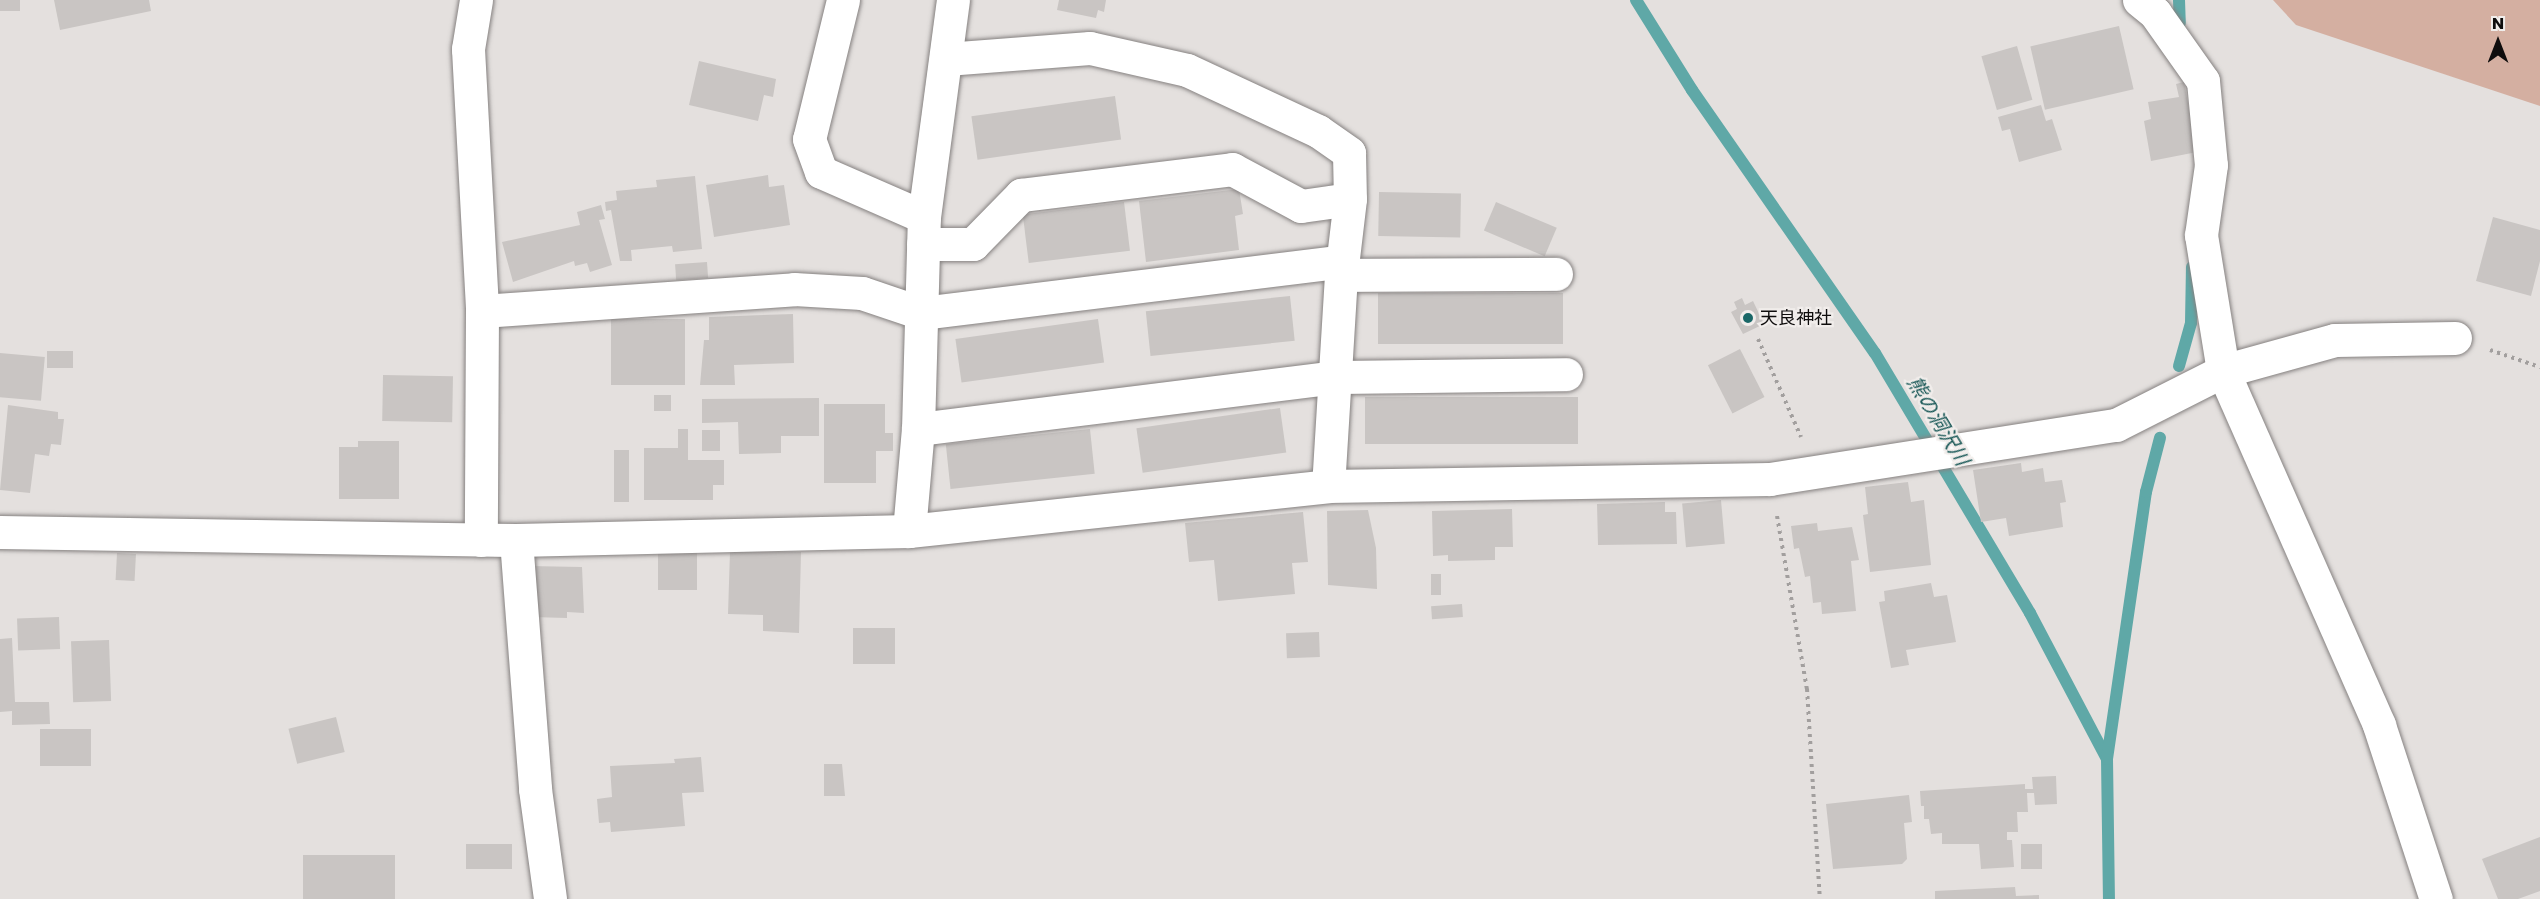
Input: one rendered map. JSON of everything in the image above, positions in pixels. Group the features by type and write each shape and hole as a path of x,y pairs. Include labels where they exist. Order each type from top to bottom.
{"street":[{"path":"476,0 468,49 482,311 481,540"},
{"path":"843,0 809,139 821,172 923,230 973,244 1021,195 1232,169 1302,206 1350,200"},
{"path":"909,531 918,429 923,230 953,0"},
{"path":"2139,0 2155,13 2203,81 2211,165 2201,235 2223,371 2379,725 2436,899"},
{"path":"946,59 1090,48 1187,70 1318,131 1349,153 1350,200 1342,268 1328,486"},
{"path":"482,311 794,289 862,293 921,313 1342,268 1556,274"},
{"path":"0,532 516,540 909,531 1328,486 1770,479 2116,425 2223,371 2335,340 2455,338"},
{"path":"918,429 1335,377 1566,374"},
{"path":"516,540 535,789 550,899"}],"path":[{"path":"2455,338 2540,367"},
{"path":"1758,339 1803,442"},
{"path":"1770,479 1807,689 1820,899"}],"shaded area":[{"path":"2273,0 2540,0 2540,106 2296,25"}],"building":[{"path":"0,0 20,0 20,11 0,11"},
{"path":"54,0 149,0 151,11 60,30"},
{"path":"1059,0 1106,0 1104,12 1098,10 1096,18 1057,10"},
{"path":"2119,26 2134,89 2045,110 2030,46"},
{"path":"2017,46 2032,100 1997,110 1981,56"},
{"path":"699,61 776,79 773,97 764,95 758,121 689,105"},
{"path":"2184,82 2197,152 2151,161 2144,121 2151,119 2148,102 2179,97 2176,84"},
{"path":"1115,96 1121,140 978,160 971,116"},
{"path":"2041,105 2046,121 2052,119 2062,150 2019,162 2010,129 2002,131 1998,117"},
{"path":"768,175 769,187 784,185 790,225 714,237 706,185"},
{"path":"695,176 702,249 673,252 672,246 631,250 632,261 620,261 611,210 606,211 605,202 617,200 616,191 657,187 656,180"},
{"path":"1239,189 1243,214 1235,216 1239,250 1146,262 1139,201"},
{"path":"1379,192 1461,193 1460,237 1378,236"},
{"path":"1124,202 1130,251 1029,263 1023,214"},
{"path":"1496,202 1557,228 1545,256 1484,231"},
{"path":"601,205 605,219 599,220 612,265 590,272 587,263 575,266 574,261 513,282 502,242 580,225 577,212"},
{"path":"2493,217 2540,230 2540,261 2531,296 2476,281"},
{"path":"707,262 708,278 676,280 675,264"},
{"path":"1378,293 1563,293 1563,344 1378,344"},
{"path":"1290,296 1295,341 1150,356 1146,311"},
{"name":"天良神社","path":"1742,298 1745,305 1753,301 1764,324 1743,334 1731,312 1737,309 1734,302"},
{"path":"793,314 794,363 734,365 735,385 700,385 704,340 709,340 709,317"},
{"path":"611,319 685,319 685,385 611,385"},
{"path":"1098,319 1104,363 962,383 955,339"},
{"path":"1740,349 1765,397 1732,413 1708,365"},
{"path":"47,351 73,351 73,368 47,368"},
{"path":"0,353 45,357 41,401 0,397"},
{"path":"383,375 453,376 452,422 382,421"},
{"path":"654,395 671,395 671,411 654,411"},
{"path":"1365,397 1578,397 1578,444 1365,444"},
{"path":"819,398 819,436 781,436 781,453 739,454 738,422 702,423 702,399"},
{"path":"824,404 885,404 885,433 893,433 893,451 876,451 876,483 824,483"},
{"path":"8,405 58,412 58,419 64,419 61,445 51,444 49,456 35,454 30,493 0,490"},
{"path":"1280,408 1286,453 1143,473 1136,428"},
{"path":"678,429 688,429 688,460 724,460 724,485 713,485 713,500 644,500 644,448 678,448"},
{"path":"1090,429 1095,474 950,489 946,444"},
{"path":"702,430 720,430 720,451 702,451"},
{"path":"358,441 399,441 399,499 339,499 339,447 358,447"},
{"path":"614,450 629,450 629,502 614,502"},
{"path":"2021,463 2022,472 2043,468 2045,482 2062,480 2066,502 2060,503 2063,527 2009,536 2006,518 1981,522 1973,470"},
{"path":"1908,482 1911,502 1924,500 1931,565 1870,572 1863,515 1868,514 1865,487"},
{"path":"1721,500 1725,544 1686,547 1682,503"},
{"path":"1665,502 1665,512 1676,512 1677,544 1598,545 1597,504"},
{"path":"1512,509 1513,547 1495,547 1495,560 1448,561 1448,555 1433,556 1432,511"},
{"path":"1368,510 1376,548 1377,589 1328,585 1327,511"},
{"path":"1303,512 1308,562 1292,563 1295,594 1218,601 1214,560 1189,562 1185,523"},
{"path":"1817,523 1818,531 1852,527 1859,560 1851,561 1856,611 1822,614 1821,602 1813,603 1810,576 1805,577 1799,548 1794,549 1791,526"},
{"path":"658,548 697,548 697,590 658,590"},
{"path":"730,551 801,552 799,633 763,631 763,615 728,614"},
{"path":"117,553 136,554 135,581 116,580"},
{"path":"528,566 582,567 584,613 567,612 567,618 531,617"},
{"path":"1431,574 1441,574 1441,595 1431,595"},
{"path":"1931,583 1934,597 1947,595 1956,642 1906,650 1909,665 1891,668 1879,602 1885,601 1884,591"},
{"path":"1462,604 1463,617 1432,619 1431,606"},
{"path":"59,617 60,649 18,650 17,618"},
{"path":"853,628 895,628 895,664 853,664"},
{"path":"1319,632 1320,657 1287,658 1286,633"},
{"path":"12,638 15,702 49,702 50,724 12,725 12,711 0,712 0,639"},
{"path":"109,640 111,701 73,702 71,641"},
{"path":"336,717 345,752 297,764 288,729"},
{"path":"40,729 91,729 91,766 40,766"},
{"path":"701,757 704,792 682,793 685,826 611,832 610,822 599,823 597,799 612,797 610,766 675,763 674,759"},
{"path":"824,764 842,764 845,796 824,796"},
{"path":"2056,776 2057,804 2035,805 2034,793 2027,793 2028,812 2017,812 2018,832 2007,832 2007,840 2012,840 2014,867 1981,869 1979,844 1942,844 1942,833 1931,834 1929,819 1924,819 1924,806 1921,806 1920,791 2025,784 2025,789 2033,789 2032,777"},
{"path":"1909,795 1912,822 1904,823 1907,859 1902,864 1833,869 1826,804"},
{"path":"2540,837 2540,891 2518,899 2498,899 2482,859"},
{"path":"466,844 512,844 512,869 466,869"},
{"path":"2021,844 2042,844 2042,869 2021,869"},
{"path":"303,855 395,855 395,899 303,899"},
{"path":"2015,887 2016,896 2039,895 2039,899 1935,899 1935,891"}],"waterway":[{"name":"熊の洞沢川","path":"1636,0 1692,90 1875,353 2030,613 2107,759 2109,899"},
{"path":"2179,0 2180,23"},
{"path":"2179,366 2191,323 2192,267"},
{"path":"2107,759 2146,492 2160,438"}],"place":[{"name":"天良神社","path":"1748,318"}]}
